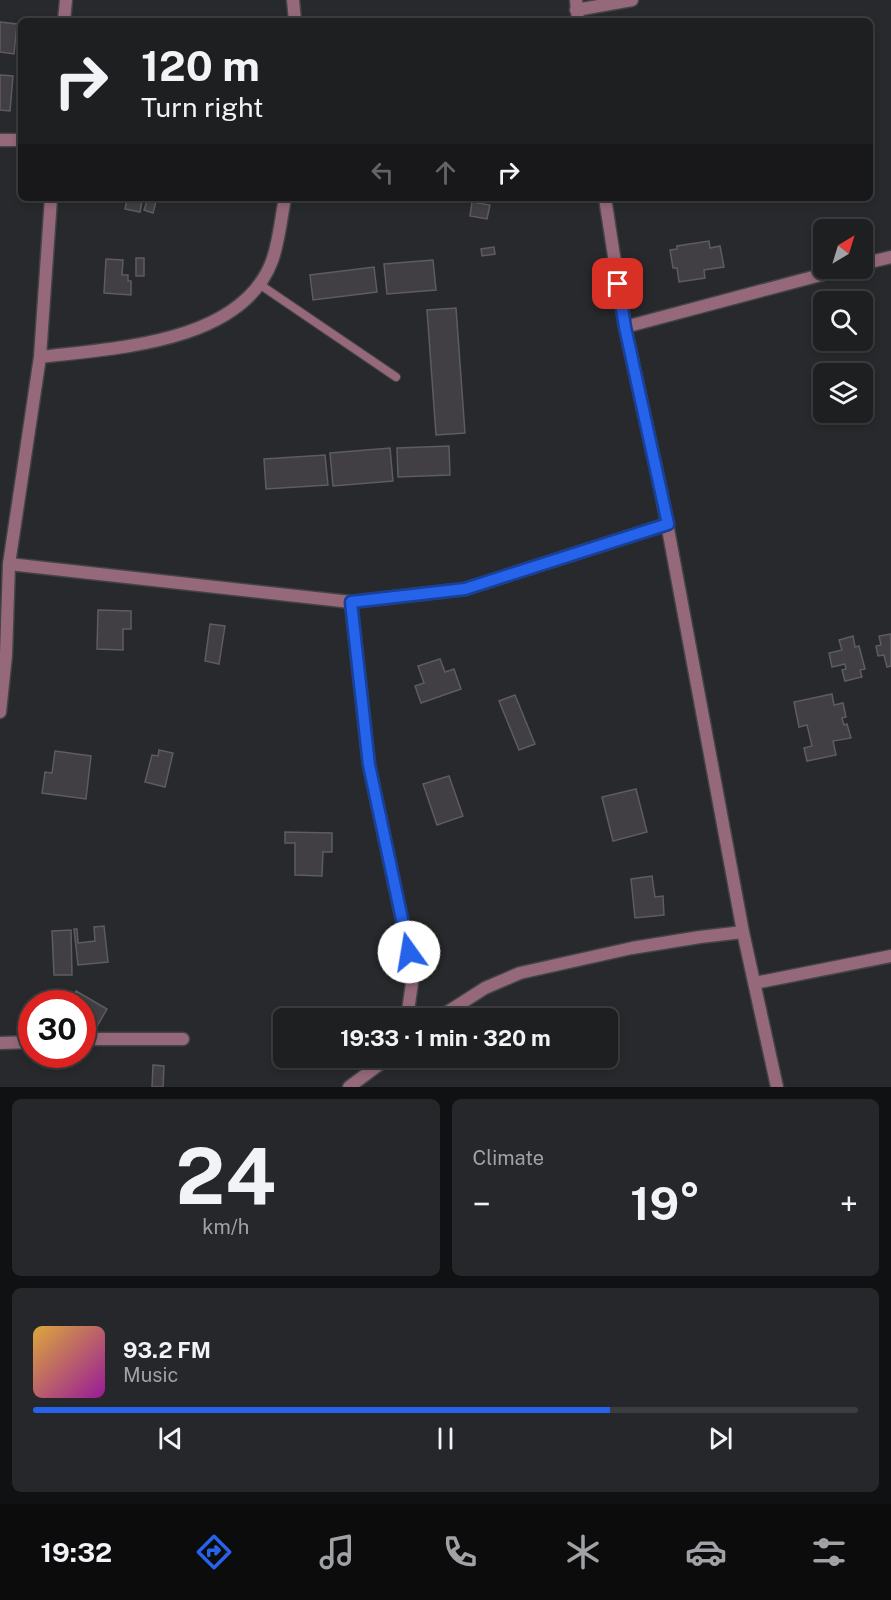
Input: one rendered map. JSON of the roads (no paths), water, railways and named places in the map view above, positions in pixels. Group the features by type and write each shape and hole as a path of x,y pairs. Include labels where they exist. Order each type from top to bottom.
{"street":[{"path":"64,18 66,0"},
{"path":"293,0 295,18"},
{"path":"576,10 632,0"},
{"path":"0,140 18,140"},
{"path":"0,712 6,655 9,564 40,357 51,201"},
{"path":"40,357 136,344 193,331 214,322 242,302 259,284 272,261 284,201"},
{"path":"605,201 625,327 668,524 743,932 777,1087"},
{"path":"873,261 891,257"},
{"path":"625,327 813,277"},
{"path":"9,564 351,602 465,589 668,524"},
{"path":"351,602 369,765 411,964 409,1008"},
{"path":"454,1008 485,988 520,973 632,948 743,932"},
{"path":"755,983 891,956"},
{"path":"96,1039 183,1039"},
{"path":"0,1043 18,1042"},
{"path":"349,1087 375,1068"}],"lane":[{"path":"259,284 396,377"}]}
